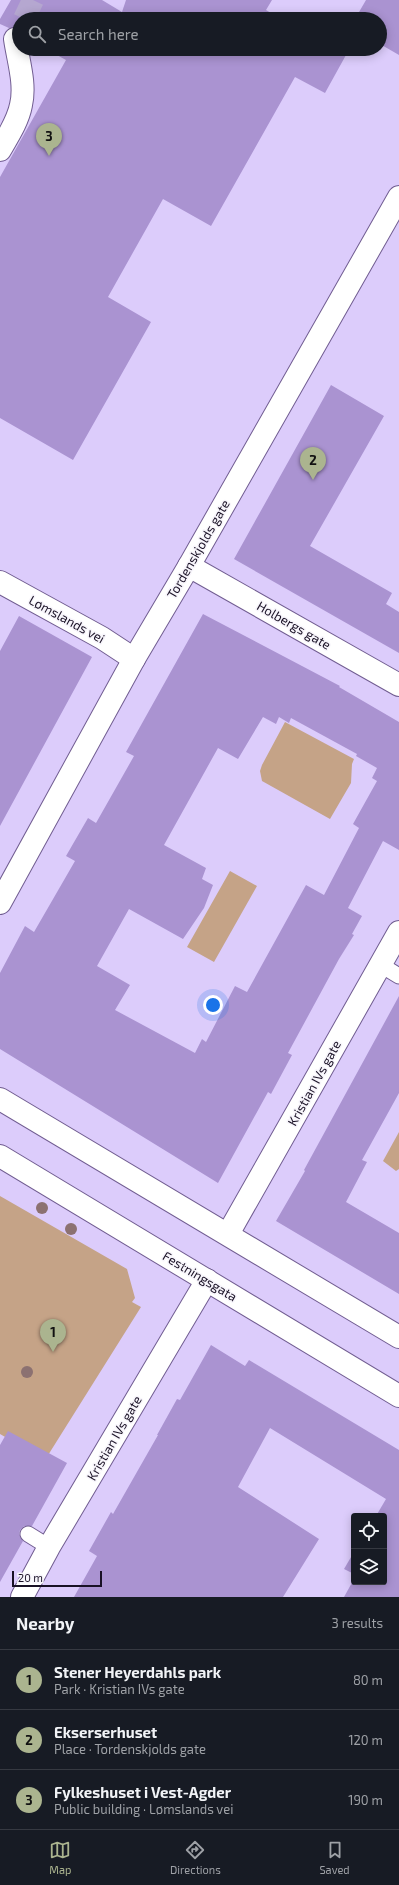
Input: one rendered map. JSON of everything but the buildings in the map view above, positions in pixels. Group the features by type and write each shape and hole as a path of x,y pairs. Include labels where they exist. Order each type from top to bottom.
{"street":[{"path":"0,150 13,126 21,105 23,89 18,56"},
{"name":"Tordenskjolds gate","path":"0,903 134,659 189,566 399,197"},
{"name":"Holbergs gate","path":"189,566 399,685"},
{"name":"Lømslands vei","path":"0,582 102,638 134,659"},
{"name":"Kristian IVs gate","path":"228,1234 399,932"},
{"path":"0,1100 228,1234 399,1337"},
{"name":"Festningsgata","path":"0,1156 399,1396"},
{"name":"Kristian IVs gate","path":"22,1597 49,1547 207,1280"}],"lane":[{"path":"381,965 399,976"},
{"path":"28,1534 49,1547"}],"shaded area":[{"path":"285,722 354,759 352,764 351,783 330,819 262,781 260,771 262,765"},
{"path":"230,871 257,886 214,962 187,947"},
{"path":"399,1132 399,1169 396,1171 383,1161"},
{"path":"0,1196 127,1269 135,1298 132,1302 141,1307 45,1460 0,1434"}],"tunnel":[{"path":"27,12 33,0"}],"place":[{"name":"Fylkeshuset i Vest-Agder","path":"49,156"},
{"name":"Ekserserhuset","path":"313,480"},
{"name":"Stener Heyerdahls park","path":"53,1352"}]}
